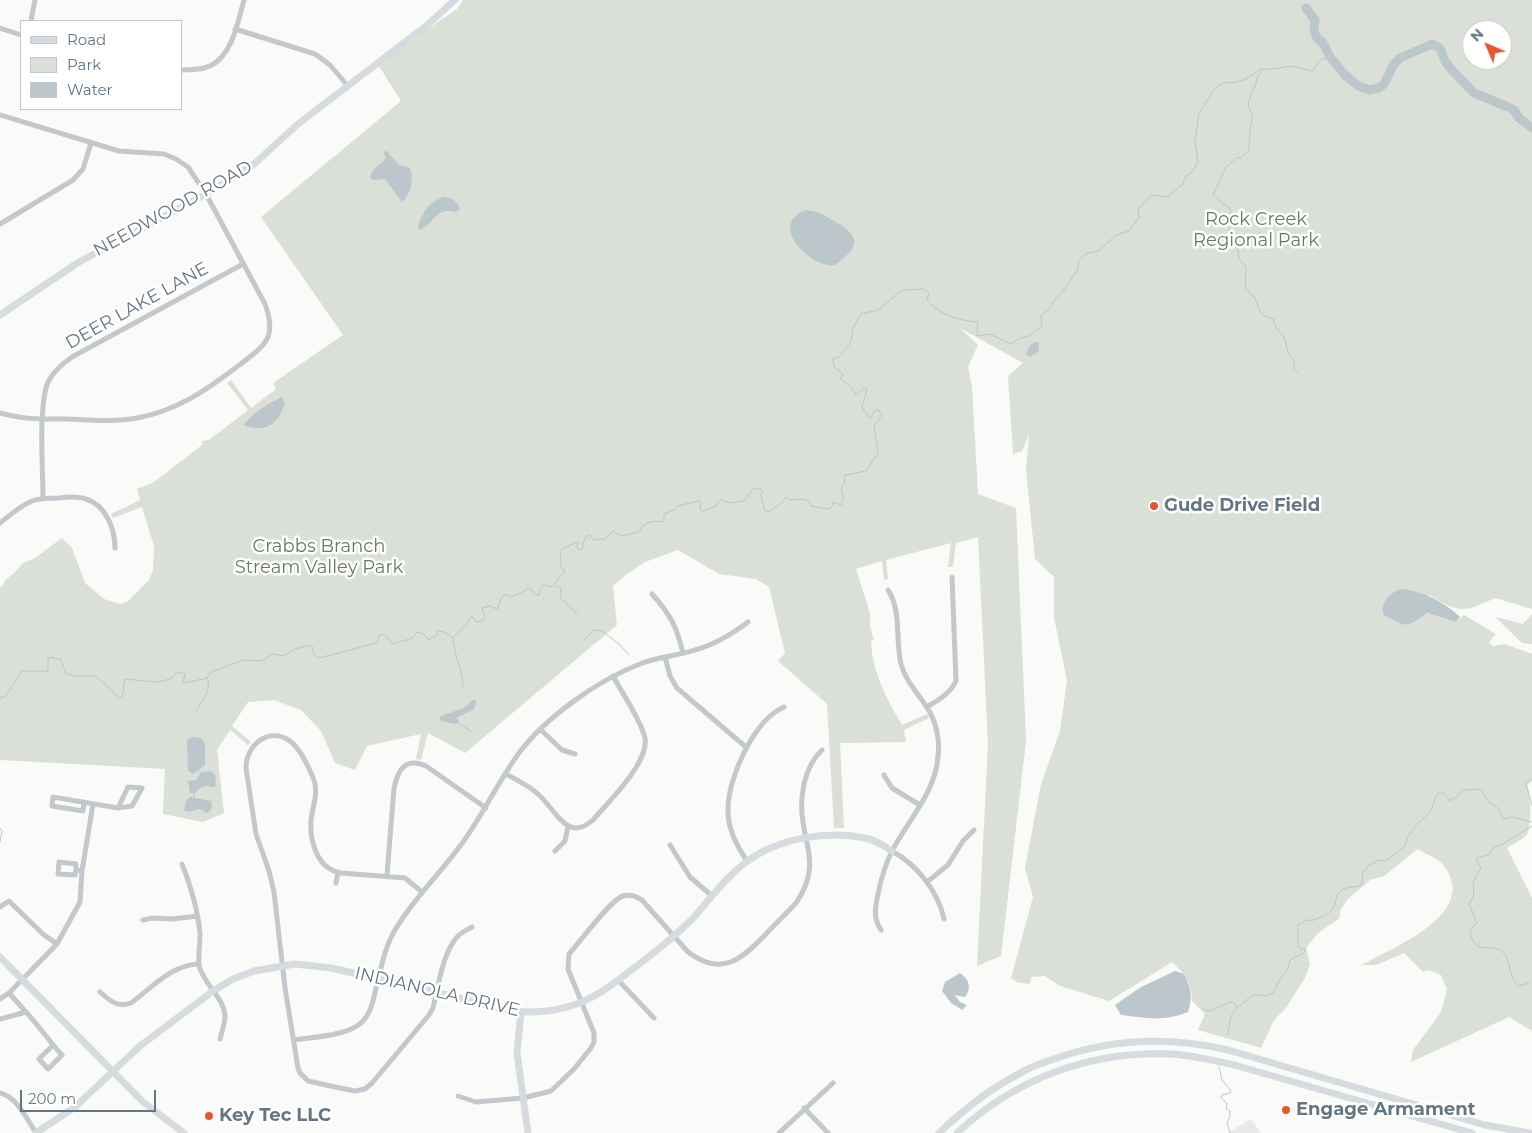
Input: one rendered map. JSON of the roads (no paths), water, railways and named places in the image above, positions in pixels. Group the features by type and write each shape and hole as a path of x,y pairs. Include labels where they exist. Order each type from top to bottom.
{"street":[{"path":"31,20 35,0"},
{"path":"182,70 192,70 212,65 225,53 244,0"},
{"name":"NEEDWOOD ROAD","path":"0,315 79,262 206,194 253,165 298,124 426,26 455,0"},
{"path":"0,28 20,35"},
{"path":"235,29 315,54 330,64 347,86"},
{"path":"0,114 119,151 156,153 176,159 188,167 206,194 265,304 271,326 266,341 260,348 224,378 180,405 161,412 136,418 111,420 31,419 0,412"},
{"path":"0,224 73,180 83,169 91,143"},
{"name":"DEER LAKE LANE","path":"43,498 44,396 48,384 62,364 243,264"},
{"path":"0,523 23,505 34,500 74,497 86,499 96,504 105,514 115,536 115,548"},
{"path":"927,707 948,693 956,681 952,577"},
{"path":"881,930 875,919 875,904 881,878 892,851 933,781 939,756 936,728 927,707 910,683 902,665 898,644 896,605 888,590"},
{"path":"652,594 666,609 673,622 679,634 683,654"},
{"path":"294,1040 346,1032 364,1020 371,1008 385,953 394,932 408,908 461,845 519,753 540,729 558,713 613,676 639,664 683,654 716,642 732,634 748,622"},
{"path":"665,657 670,676 677,688 747,748"},
{"path":"506,774 539,794 568,826 580,828 588,825 638,766 644,754 645,744 642,729 613,676"},
{"path":"747,861 733,836 728,811 730,794 735,774 747,748 769,716 784,707"},
{"path":"540,729 562,750 575,754"},
{"path":"422,892 405,878 338,872 327,868 315,851 312,839 311,824 316,799 316,788 314,780 299,751 283,737 275,736 260,740 249,751 246,768 256,834 274,892 282,966 298,1068 300,1073 308,1080 355,1090 365,1089 372,1083 430,1015 445,960 451,946 458,936 472,927"},
{"path":"458,1096 476,1102 523,1098 551,1091 592,1048 594,1033 568,969 569,954 612,903 622,896 635,896 642,900 674,937 697,959 711,964 723,964 736,961 748,952 796,903 802,894 810,870 802,796 810,762 822,750"},
{"path":"387,875 394,788 397,775 404,766 415,763 426,766 486,808"},
{"path":"884,775 892,788 920,805"},
{"path":"84,802 82,811 52,806 53,797 84,802 118,808 132,806 142,788 128,787 118,808"},
{"path":"0,999 9,993 57,944 80,902 82,870 94,804"},
{"path":"555,851 565,842 568,826"},
{"path":"927,882 948,866 963,841 974,830"},
{"name":"INDIANOLA DRIVE","path":"36,1133 75,1107 140,1046 213,991 232,979 254,971 295,964 331,968 521,1012 561,1009 582,1002 602,992 674,937 731,874 747,861 783,843 806,837 834,835 871,839 906,859 927,882 942,906 944,919"},
{"path":"670,846 690,877 712,896"},
{"path":"182,864 198,916 200,937 199,964 203,977 223,1007 225,1014 225,1022 220,1039"},
{"path":"76,870 82,870"},
{"path":"336,883 338,872"},
{"path":"0,907 9,901 44,935 57,944"},
{"path":"143,920 198,916"},
{"path":"0,957 143,1102 184,1133"},
{"path":"100,992 116,1004 125,1005 131,1003 184,966 199,964"},
{"path":"618,980 654,1018"},
{"path":"9,993 62,1055 48,1069 39,1059 53,1045"},
{"path":"0,1019 26,1012"},
{"path":"521,1012 517,1053 528,1133"},
{"path":"939,1133 968,1107 993,1089 1027,1069 1066,1055 1104,1045 1162,1042 1220,1048 1485,1124 1530,1133"},
{"path":"1104,1045 1106,1057"},
{"path":"958,1133 999,1100 1024,1086 1060,1070 1106,1057 1171,1054 1238,1066 1472,1133"},
{"path":"779,1133 832,1083"},
{"path":"0,1092 8,1095 15,1101 36,1133"},
{"path":"804,1108 828,1133"}],"water":[{"path":"387,151 399,165 410,168 411,186 408,195 402,202 385,179 371,179 372,172 386,158 383,152"},
{"path":"444,197 454,200 460,209 455,212 442,212 423,229 419,230 418,227 427,208"},
{"path":"803,211 822,214 848,230 854,239 854,244 845,257 834,265 825,265 806,254 798,246 792,237 790,227 793,218"},
{"path":"1034,342 1039,343 1039,351 1030,357 1026,354"},
{"path":"282,397 285,403 275,422 265,428 252,428 244,425 256,412"},
{"path":"1400,589 1417,592 1432,598 1447,606 1460,617 1456,622 1427,613 1410,624 1397,622 1384,615 1383,606 1386,599 1392,593"},
{"path":"473,700 477,701 474,709 456,718 459,721 458,723 453,724 439,720 441,716 464,708"},
{"path":"192,737 201,738 205,744 205,765 193,774 188,771 187,740"},
{"path":"211,771 216,776 215,787 206,786 198,789 195,793 190,793 188,781 196,780 201,773"},
{"path":"190,797 211,801 212,808 208,813 200,809 188,812 184,810 186,801"},
{"path":"1175,971 1184,974 1188,984 1191,997 1188,1012 1163,1018 1121,1015 1115,1005 1141,987"},
{"path":"960,973 969,984 965,997 955,995 960,1002 967,1005 962,1010 951,1003 942,991 945,982"}],"waterway":[{"path":"1306,8 1315,20 1314,30 1317,38 1323,43 1330,57 1344,74 1358,86 1370,90 1379,88 1384,84 1394,64 1400,58 1432,44 1440,48 1445,61 1451,69 1474,93 1514,110 1519,118 1532,128"},
{"path":"0,698 6,696 22,671 48,671 48,658 52,657 61,660 66,674 96,676 119,698 122,697 125,679 157,682 171,679 176,673 183,673 185,674 183,682 185,683 207,678 211,672 243,660 261,661 273,654 284,656 295,649 310,645 314,655 319,658 377,643 379,636 383,634 393,644 413,638 417,632 424,634 428,640 436,636 438,631 444,632 453,638 472,616 476,622 482,621 485,617 482,608 489,606 497,609 503,595 512,597 530,588 536,595 539,595 540,589 544,585 552,587 565,571 561,567 560,550 578,542 577,547 579,550 582,549 585,537 590,535 594,540 605,539 613,531 621,536 639,532 648,523 662,522 664,514 674,510 677,506 699,501 701,503 700,510 704,511 716,506 722,499 729,503 744,501 754,488 760,489 763,492 761,495 765,511 769,512 783,502 786,497 790,500 807,500 812,506 828,509 832,507 833,502 841,505 843,499 841,488 844,485 845,475 866,471 878,453 874,426 882,415 878,409 874,411 870,419 862,407 867,389 864,388 856,395 852,388 841,379 843,374 834,367 833,359 839,357 851,342 853,328 861,314 878,310 902,290 924,289 929,293 927,300 938,310 957,318 978,322 977,336 990,334 1011,344 1020,338 1029,336 1042,326 1041,315 1049,310 1055,299 1064,290 1078,269 1078,262 1085,254 1099,251 1116,235 1129,231 1139,218 1138,209 1151,195 1167,197 1183,184 1185,177 1192,172 1198,162 1195,141 1199,113 1215,88 1225,82 1233,83 1246,79 1261,69 1292,66 1312,71 1320,60 1330,57"},
{"path":"1261,69 1262,72 1257,76 1256,85 1248,102 1253,117 1250,128 1249,150 1241,158 1236,158 1226,167 1213,195 1230,209 1229,235 1238,250 1239,259 1245,265 1246,289 1255,298 1260,312 1273,319 1277,329 1284,337 1289,355 1294,361 1294,369 1298,373"},
{"path":"556,586 561,588 560,598 578,614"},
{"path":"584,640 593,630 602,631 629,655"},
{"path":"453,638 462,675 463,688"},
{"path":"197,710 208,691 207,678"},
{"path":"458,723 471,731"},
{"path":"198,769 201,773"},
{"path":"1532,779 1526,783 1532,806"},
{"path":"1228,1034 1231,1016 1237,1008 1253,995 1266,996 1273,993 1280,979 1287,971 1290,960 1304,953 1305,949 1301,949 1298,945 1298,925 1306,920 1316,920 1327,914 1334,907 1337,896 1342,890 1361,885 1362,874 1368,866 1377,861 1387,860 1405,846 1407,838 1417,824 1430,812 1437,794 1443,793 1450,801 1464,790 1481,789 1487,800 1500,810 1504,819 1513,817 1532,822"},
{"path":"1529,983 1519,986 1515,982 1507,959 1502,951 1479,947 1475,944 1470,930 1477,923 1469,904 1474,895 1473,883 1481,867 1477,862 1477,858 1488,855 1495,847 1532,826"},
{"path":"0,828 2,831 0,842"},
{"path":"1204,1009 1209,1011 1231,1002 1235,1003 1236,1007"},
{"path":"1219,1067 1222,1080 1231,1091 1221,1097 1227,1104 1226,1109 1230,1111 1227,1123 1230,1133"}],"place":[{"name":"Gude Drive Field","path":"1154,506"},
{"name":"Engage Armament","path":"1286,1110"},
{"name":"Key Tec LLC","path":"209,1116"}],"park label":[{"name":"Rock Creek Regional Park","path":"1256,230"},
{"name":"Crabbs Branch Stream Valley Park","path":"319,557"}]}
